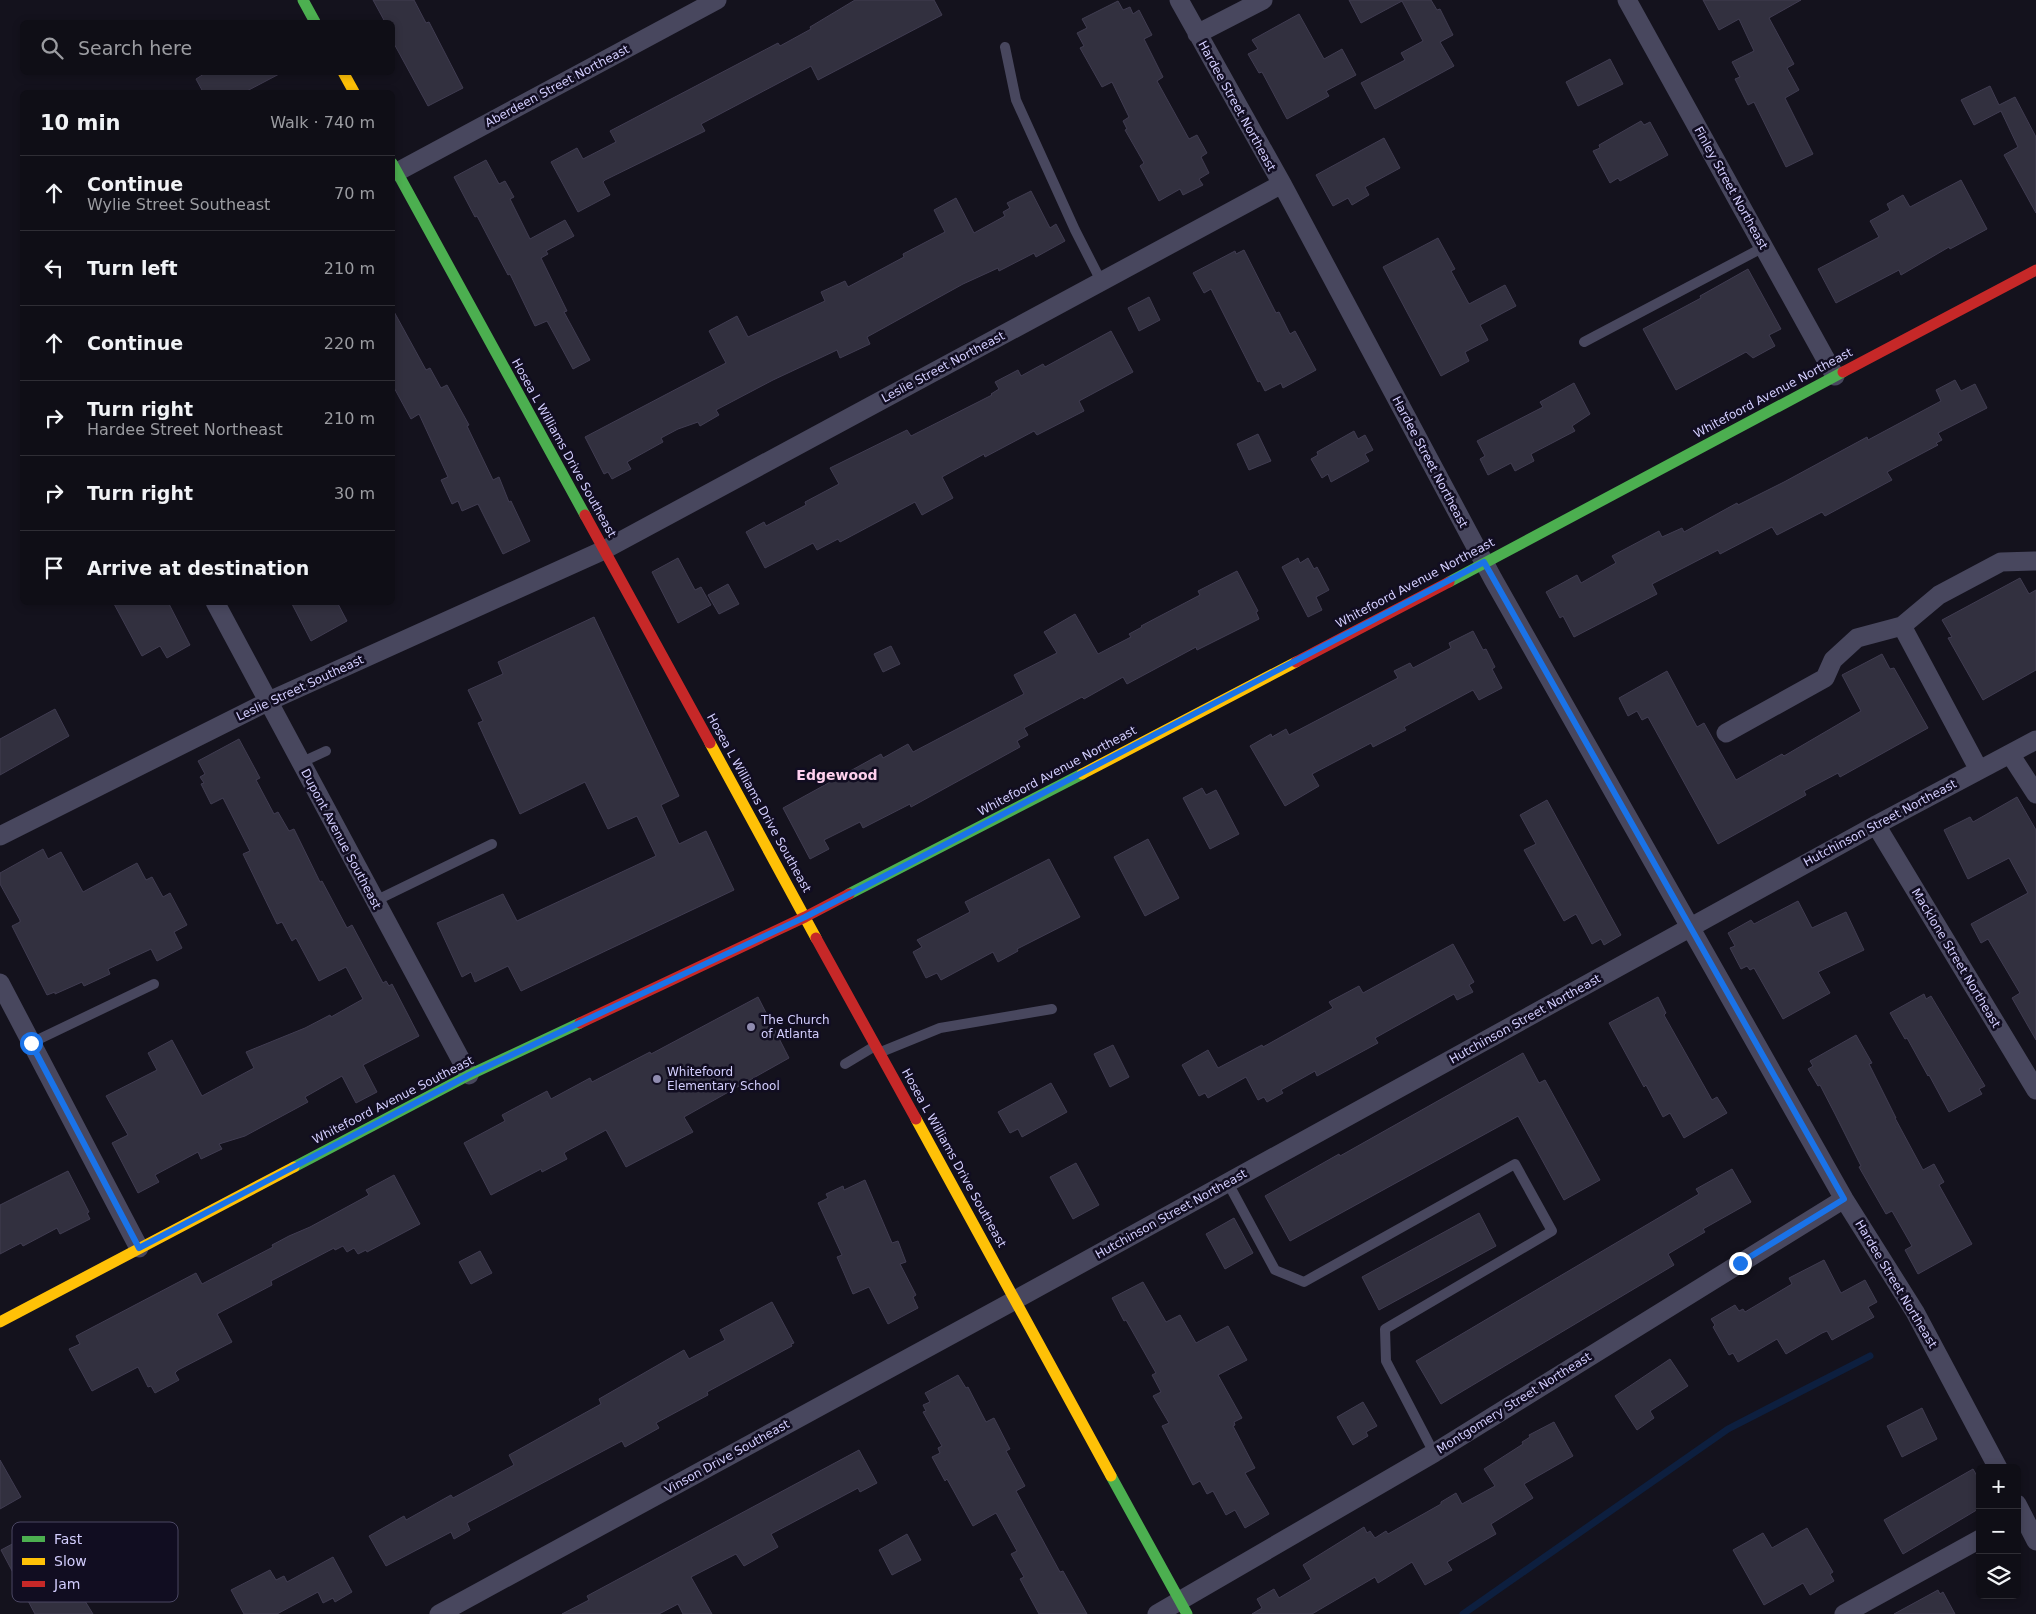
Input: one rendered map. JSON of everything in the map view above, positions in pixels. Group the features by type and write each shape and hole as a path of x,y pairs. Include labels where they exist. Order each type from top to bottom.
{"street":[{"path":"303,0 314,20"},
{"name":"Aberdeen Street Northeast","path":"395,168 717,0"},
{"name":"Hardee Street Northeast","path":"1179,0 1282,184 1484,562 1844,1199 1915,1312 1996,1464"},
{"path":"1197,34 1263,0"},
{"name":"Finley Street Northeast","path":"1627,0 1835,376"},
{"path":"345,75 353,90"},
{"name":"Hosea L Williams Drive Southeast","path":"395,168 1184,1607"},
{"name":"Leslie Street Northeast","path":"604,550 1282,184"},
{"name":"Whitefoord Avenue Northeast","path":"805,917 1343,638 2036,270"},
{"name":"Leslie Street Southeast","path":"0,836 267,702 604,550"},
{"path":"1726,733 1825,678 1833,660 1857,638 1902,626 1939,595 2001,562 2036,560"},
{"name":"Dupont Avenue Southeast","path":"217,605 469,1075"},
{"path":"1902,626 1979,770"},
{"name":"Hutchinson Street Northeast","path":"1016,1300 1876,825 2036,740"},
{"path":"2010,754 2036,794"},
{"name":"Macklone Street Northeast","path":"1876,825 2036,1090"},
{"name":"Whitefoord Avenue Southeast","path":"0,1322 469,1075 805,917"},
{"path":"0,983 139,1248"},
{"name":"Montgomery Street Northeast","path":"1157,1614 1184,1607 1844,1199"},
{"name":"Vinson Drive Southeast","path":"439,1614 1016,1300"},
{"path":"2023,1511 2036,1541"},
{"path":"1844,1614 1976,1541"}],"lane":[{"path":"1005,47 1016,100 1075,230 1101,281"},
{"path":"1584,342 1764,247"},
{"path":"300,763 326,751"},
{"path":"375,901 492,844"},
{"path":"31,1043 154,984"},
{"path":"846,1064 878,1049 940,1028 1052,1009"},
{"path":"1228,1183 1275,1270 1304,1282 1515,1164 1552,1230 1385,1329 1386,1361 1434,1453"}],"building":[{"path":"373,0 414,0 426,23 429,22 463,88 428,106 395,46 395,20 384,20"},
{"path":"855,0 934,0 942,15 818,80 811,66 701,124 705,131 605,180 603,182 610,195 578,212 551,162 577,148 583,159 616,142 610,131 778,43 780,46 811,29 810,27"},
{"path":"1349,0 1431,0 1437,10 1440,9 1453,35 1440,42 1454,66 1375,109 1361,83 1405,60 1401,53 1423,41 1402,1 1361,23"},
{"path":"1703,0 1801,0 1769,18 1794,64 1787,68 1799,90 1785,98 1813,154 1786,167 1754,102 1748,105 1735,79 1740,77 1732,62 1754,51 1739,19 1719,30"},
{"path":"1118,1 1123,10 1130,7 1133,14 1139,10 1152,35 1144,39 1163,77 1157,81 1189,139 1197,135 1207,153 1201,157 1209,173 1199,179 1203,185 1183,195 1180,189 1159,201 1140,166 1144,163 1125,130 1127,129 1123,121 1129,117 1112,82 1102,87 1080,48 1084,46 1077,33 1087,28 1082,19"},
{"path":"1299,14 1324,59 1342,49 1356,75 1326,91 1329,96 1287,119 1262,72 1259,73 1248,54 1258,49 1252,40"},
{"path":"1610,59 1623,84 1578,106 1566,82"},
{"path":"202,75 277,75 249,90 202,90 196,79"},
{"path":"1990,86 1999,105 2015,97 2036,137 2036,213 2004,155 2018,147 2001,111 1974,125 1961,100"},
{"path":"1641,121 1644,125 1650,122 1668,155 1620,181 1618,178 1610,183 1593,151 1600,148 1599,145"},
{"path":"1384,138 1400,168 1365,187 1369,195 1352,205 1348,198 1333,206 1316,175"},
{"path":"486,160 499,184 505,181 514,197 510,199 530,239 565,220 574,236 546,251 548,254 541,258 567,311 564,312 590,360 573,369 547,321 535,326 510,274 508,275 454,177"},
{"path":"1961,180 1987,229 1950,249 1949,247 1901,275 1899,270 1836,303 1818,269 1879,237 1870,221 1890,210 1887,204 1903,195 1910,207"},
{"path":"1031,191 1050,228 1056,224 1065,241 1036,257 1034,253 999,271 998,268 963,284 867,337 870,344 840,358 837,350 773,380 716,410 719,415 700,426 698,422 678,429 661,438 663,442 627,462 631,469 612,479 608,472 604,474 585,437 726,363 709,331 737,316 748,337 825,301 821,292 845,281 848,287 904,257 903,254 945,232 934,210 956,198 974,233 1005,216 1003,212 1010,208 1007,203"},
{"path":"1438,238 1455,269 1451,271 1469,304 1505,285 1516,306 1480,325 1488,340 1465,352 1469,361 1441,376 1383,267"},
{"path":"1244,250 1276,313 1279,312 1290,334 1295,331 1316,370 1283,388 1281,383 1265,391 1260,381 1258,382 1211,289 1204,293 1193,273 1235,251 1236,254"},
{"path":"1748,269 1781,329 1769,335 1775,346 1753,358 1746,352 1676,390 1643,329 1701,298 1700,296"},
{"path":"1149,297 1160,320 1139,331 1128,308"},
{"path":"395,313 426,370 430,368 441,388 447,385 469,425 467,426 493,480 499,477 509,502 511,501 530,541 503,554 478,504 462,511 458,501 452,504 441,480 448,477 419,414 411,419 395,390"},
{"path":"1111,331 1133,372 1079,401 1084,411 1037,435 1034,431 985,457 984,454 942,477 953,498 922,515 915,502 840,542 838,539 817,550 813,543 765,568 746,532 764,522 766,526 806,505 805,502 839,484 830,468 907,430 911,436 992,395 999,389 995,382 1018,370 1021,376 1043,364 1045,367"},
{"path":"1955,380 1961,391 1975,384 1987,408 1938,433 1942,440 1936,443 1938,445 1887,472 1892,480 1825,516 1822,512 1777,535 1772,527 1720,554 1718,550 1652,584 1657,594 1574,637 1563,616 1560,618 1546,592 1577,575 1581,583 1616,563 1612,556 1659,531 1662,537 1682,528 1684,532 1737,503 1738,505 1784,482 1867,437 1868,440 1941,401 1936,390"},
{"path":"1574,383 1590,414 1572,426 1575,431 1531,454 1534,461 1515,471 1511,463 1488,475 1480,459 1485,456 1477,441 1543,407 1540,402"},
{"path":"1354,431 1358,439 1365,435 1373,450 1365,454 1369,461 1331,482 1328,474 1322,478 1311,459 1318,455 1317,452"},
{"path":"1258,434 1271,461 1249,470 1237,444"},
{"path":"678,558 695,590 701,587 711,605 678,623 652,572"},
{"path":"1298,558 1300,563 1308,558 1314,569 1317,567 1329,590 1316,597 1322,610 1308,617 1282,567"},
{"path":"1237,571 1258,611 1256,612 1259,619 1197,650 1196,647 1127,684 1123,677 1084,699 1082,697 1024,728 1028,735 1017,741 1020,747 911,807 910,804 863,828 860,822 824,840 829,849 810,859 783,808 881,754 883,758 908,744 913,752 1024,694 1014,675 1057,653 1044,632 1075,614 1098,654 1131,637 1129,634 1141,626 1200,595 1198,591"},
{"path":"2020,578 2029,594 2036,590 2036,670 1983,700 1948,638 1952,637 1942,620"},
{"path":"728,584 739,604 719,614 708,595"},
{"path":"115,605 170,605 190,645 167,658 160,646 142,656"},
{"path":"293,605 339,605 347,621 311,641"},
{"path":"594,617 679,796 661,805 679,844 706,831 734,890 521,991 508,966 475,982 471,972 462,977 437,923 503,894 517,921 656,856 637,816 608,829 585,782 520,814 478,723 483,721 468,690 503,674 498,662"},
{"path":"1473,631 1483,650 1486,649 1495,667 1492,669 1502,688 1479,700 1473,690 1404,727 1406,730 1373,747 1371,743 1312,774 1319,786 1285,806 1250,746 1271,734 1272,737 1286,729 1289,735 1398,678 1394,671 1410,663 1413,668 1451,648 1449,643"},
{"path":"891,646 900,664 883,672 874,654"},
{"path":"1882,654 1890,669 1894,668 1928,728 1840,777 1838,773 1804,791 1806,795 1718,844 1648,717 1642,720 1637,711 1628,716 1619,698 1667,671 1697,727 1704,723 1736,780 1782,754 1784,756 1861,711 1842,675"},
{"path":"55,709 69,736 0,775 0,739"},
{"path":"239,739 260,778 256,780 274,814 278,812 289,831 294,829 320,882 322,881 347,928 352,925 383,983 386,981 389,986 392,984 419,1036 363,1065 377,1092 356,1103 342,1076 305,1097 308,1102 245,1136 219,1144 222,1149 201,1159 198,1152 155,1175 159,1182 138,1193 112,1143 128,1135 106,1096 157,1070 148,1053 172,1040 202,1096 254,1068 246,1052 305,1028 330,1015 331,1017 363,999 346,967 319,981 296,938 292,941 282,922 277,924 243,854 250,851 223,798 211,804 201,784 204,783 200,777 205,774 198,761"},
{"path":"1202,788 1206,795 1216,790 1239,834 1210,849 1183,798"},
{"path":"2017,797 2036,830 2036,1040 2012,998 2020,993 1988,939 1981,943 1971,924 2028,893 2009,858 1968,879 1944,830 1970,817 1973,822"},
{"path":"1547,800 1621,935 1604,945 1601,939 1592,944 1576,914 1564,921 1524,850 1536,844 1520,815"},
{"path":"1148,839 1179,898 1145,916 1114,857"},
{"path":"43,849 48,859 61,852 83,892 137,863 146,880 152,877 163,897 170,893 187,925 174,932 182,948 157,961 151,949 108,969 110,974 84,986 82,982 55,994 55,992 47,995 12,926 20,922 20,920 0,884 0,873"},
{"path":"1049,859 1080,917 1017,949 1018,951 998,962 993,952 941,980 937,973 926,978 913,952 922,947 917,940 970,912 965,902"},
{"path":"1798,901 1812,928 1846,912 1864,950 1818,972 1830,993 1783,1019 1754,968 1750,970 1747,966 1741,969 1730,948 1735,946 1728,933 1751,920 1754,924"},
{"path":"1453,944 1474,982 1469,985 1473,992 1457,1000 1454,994 1375,1038 1378,1043 1317,1076 1315,1071 1281,1090 1283,1093 1267,1102 1264,1097 1258,1100 1246,1077 1208,1098 1205,1093 1199,1096 1182,1065 1208,1050 1218,1068 1262,1045 1263,1047 1333,1008 1329,1002 1359,986 1363,993"},
{"path":"1924,994 1926,999 1931,996 1985,1086 1979,1089 1982,1094 1949,1112 1907,1038 1905,1039 1890,1013"},
{"path":"758,997 789,1058 684,1117 693,1132 626,1167 606,1130 564,1153 567,1159 542,1172 541,1169 491,1195 464,1143 505,1121 502,1115 547,1091 551,1099 590,1078 592,1082 650,1052 651,1054"},
{"path":"1658,997 1666,1013 1664,1015 1712,1100 1717,1097 1727,1113 1684,1138 1670,1113 1663,1117 1646,1085 1644,1087 1609,1023"},
{"path":"1856,1035 1872,1063 1869,1064 1895,1118 1923,1170 1934,1164 1944,1182 1939,1185 1972,1244 1918,1274 1905,1250 1912,1246 1892,1211 1886,1214 1859,1167 1861,1166 1820,1085 1818,1086 1808,1069 1813,1066 1810,1061"},
{"path":"1113,1045 1129,1077 1110,1087 1094,1054"},
{"path":"1523,1053 1539,1083 1545,1080 1600,1180 1564,1200 1518,1116 1290,1241 1265,1196"},
{"path":"1051,1083 1067,1112 1022,1137 1018,1129 1010,1133 998,1112"},
{"path":"1076,1163 1099,1205 1073,1219 1050,1177"},
{"path":"1732,1169 1751,1202 1703,1229 1705,1232 1668,1254 1674,1265 1441,1404 1416,1361 1699,1194 1696,1189"},
{"path":"68,1171 89,1212 87,1213 90,1219 60,1234 57,1228 23,1246 21,1243 0,1254 0,1205"},
{"path":"394,1175 420,1224 367,1252 366,1250 358,1254 354,1248 347,1252 343,1246 335,1250 334,1248 271,1281 272,1285 217,1314 232,1342 178,1370 175,1373 179,1380 155,1393 151,1386 148,1387 138,1367 92,1391 69,1349 80,1344 76,1336 196,1273 202,1284 369,1195 366,1190"},
{"path":"865,1180 892,1243 898,1241 906,1262 900,1264 916,1295 913,1297 918,1308 888,1324 869,1287 853,1294 837,1257 842,1255 818,1203 828,1198 826,1194 843,1186 844,1190"},
{"path":"1479,1213 1496,1246 1379,1310 1362,1277"},
{"path":"1234,1218 1253,1253 1225,1269 1206,1234"},
{"path":"480,1251 492,1273 471,1284 459,1262"},
{"path":"1824,1260 1841,1293 1865,1280 1877,1302 1868,1307 1874,1317 1832,1340 1827,1331 1822,1333 1786,1354 1777,1339 1738,1362 1733,1353 1729,1355 1713,1327 1715,1325 1711,1319 1735,1305 1739,1311 1743,1309 1745,1312 1792,1284 1789,1278"},
{"path":"1143,1282 1166,1322 1180,1315 1196,1343 1228,1326 1247,1360 1218,1375 1242,1418 1234,1422 1235,1425 1233,1426 1255,1468 1245,1473 1269,1514 1245,1528 1235,1510 1226,1515 1213,1491 1207,1494 1200,1481 1193,1485 1162,1426 1169,1423 1153,1396 1161,1392 1152,1375 1156,1373 1112,1298"},
{"path":"772,1302 794,1343 791,1344 792,1346 707,1392 708,1395 656,1423 659,1428 625,1447 622,1441 467,1523 470,1530 454,1539 451,1532 386,1566 369,1536 404,1516 406,1520 451,1495 453,1498 514,1465 509,1455 601,1404 599,1399 684,1350 689,1359 725,1340 720,1330"},
{"path":"1670,1359 1688,1386 1650,1411 1654,1418 1637,1430 1615,1396"},
{"path":"958,1375 966,1388 968,1387 986,1422 994,1418 1010,1449 1006,1451 1025,1486 1016,1491 1060,1572 1063,1571 1087,1614 1039,1614 1020,1579 1024,1577 1011,1554 1017,1551 996,1513 973,1526 947,1479 945,1481 932,1457 940,1453 938,1448 942,1446 923,1412 926,1411 923,1405 930,1402 925,1393"},
{"path":"1363,1402 1377,1426 1366,1432 1368,1436 1353,1445 1337,1417"},
{"path":"1922,1408 1937,1439 1902,1457 1887,1426"},
{"path":"1554,1422 1573,1456 1524,1484 1533,1498 1491,1524 1496,1534 1447,1562 1452,1570 1425,1585 1412,1562 1378,1583 1375,1577 1312,1614 1252,1614 1262,1608 1257,1599 1274,1589 1279,1598 1311,1579 1303,1565 1364,1527 1367,1533 1370,1531 1375,1538 1386,1531 1388,1534 1441,1504 1441,1502 1456,1493 1462,1504 1495,1486 1484,1469 1523,1444 1522,1442 1530,1437 1529,1435"},
{"path":"859,1450 877,1483 860,1492 858,1488 771,1534 778,1547 744,1566 736,1554 691,1577 712,1614 683,1614 678,1604 659,1614 562,1614 589,1600 587,1596"},
{"path":"0,1460 21,1497 0,1509"},
{"path":"1973,1469 1976,1474 1976,1510 1903,1554 1884,1520"},
{"path":"1807,1528 1833,1572 1830,1574 1834,1581 1810,1595 1803,1583 1764,1605 1733,1550 1763,1533 1772,1548"},
{"path":"907,1534 921,1560 892,1575 879,1550"},
{"path":"12,1544 12,1571 1,1550"},
{"path":"333,1557 352,1592 335,1602 333,1598 323,1603 318,1592 277,1614 244,1614 231,1590 270,1570 276,1580 284,1576 287,1582"},
{"path":"1938,1590 1940,1594 1943,1592 1955,1614 1894,1614"},
{"path":"29,1602 86,1602 93,1614 35,1614"}],"waterway":[{"path":"1463,1614 1728,1429 1870,1356"}],"traffic: fast":[{"path":"303,0 314,20"},
{"path":"395,168 585,515"},
{"path":"1449,582 1843,372"},
{"path":"849,894 1082,774"},
{"path":"294,1167 469,1075 580,1023"},
{"path":"1111,1476 1187,1614"}],"traffic: slow":[{"path":"345,75 353,90"},
{"path":"1082,774 1296,662"},
{"path":"710,743 816,938"},
{"path":"916,1119 1111,1476"},
{"path":"0,1322 294,1167"}],"traffic: jam":[{"path":"1843,372 2036,270"},
{"path":"585,515 710,743"},
{"path":"1296,662 1449,582"},
{"path":"580,1023 805,917 849,894"},
{"path":"816,938 916,1119"}],"place":[{"name":"The Church of Atlanta","path":"751,1027"},
{"name":"Whitefoord Elementary School","path":"657,1079"}],"district":[{"name":"Edgewood","path":"837,775"}],"route":[{"path":"31,1043 139,1248 469,1075 805,917 1343,638 1484,562 1844,1199 1740,1263"}]}
